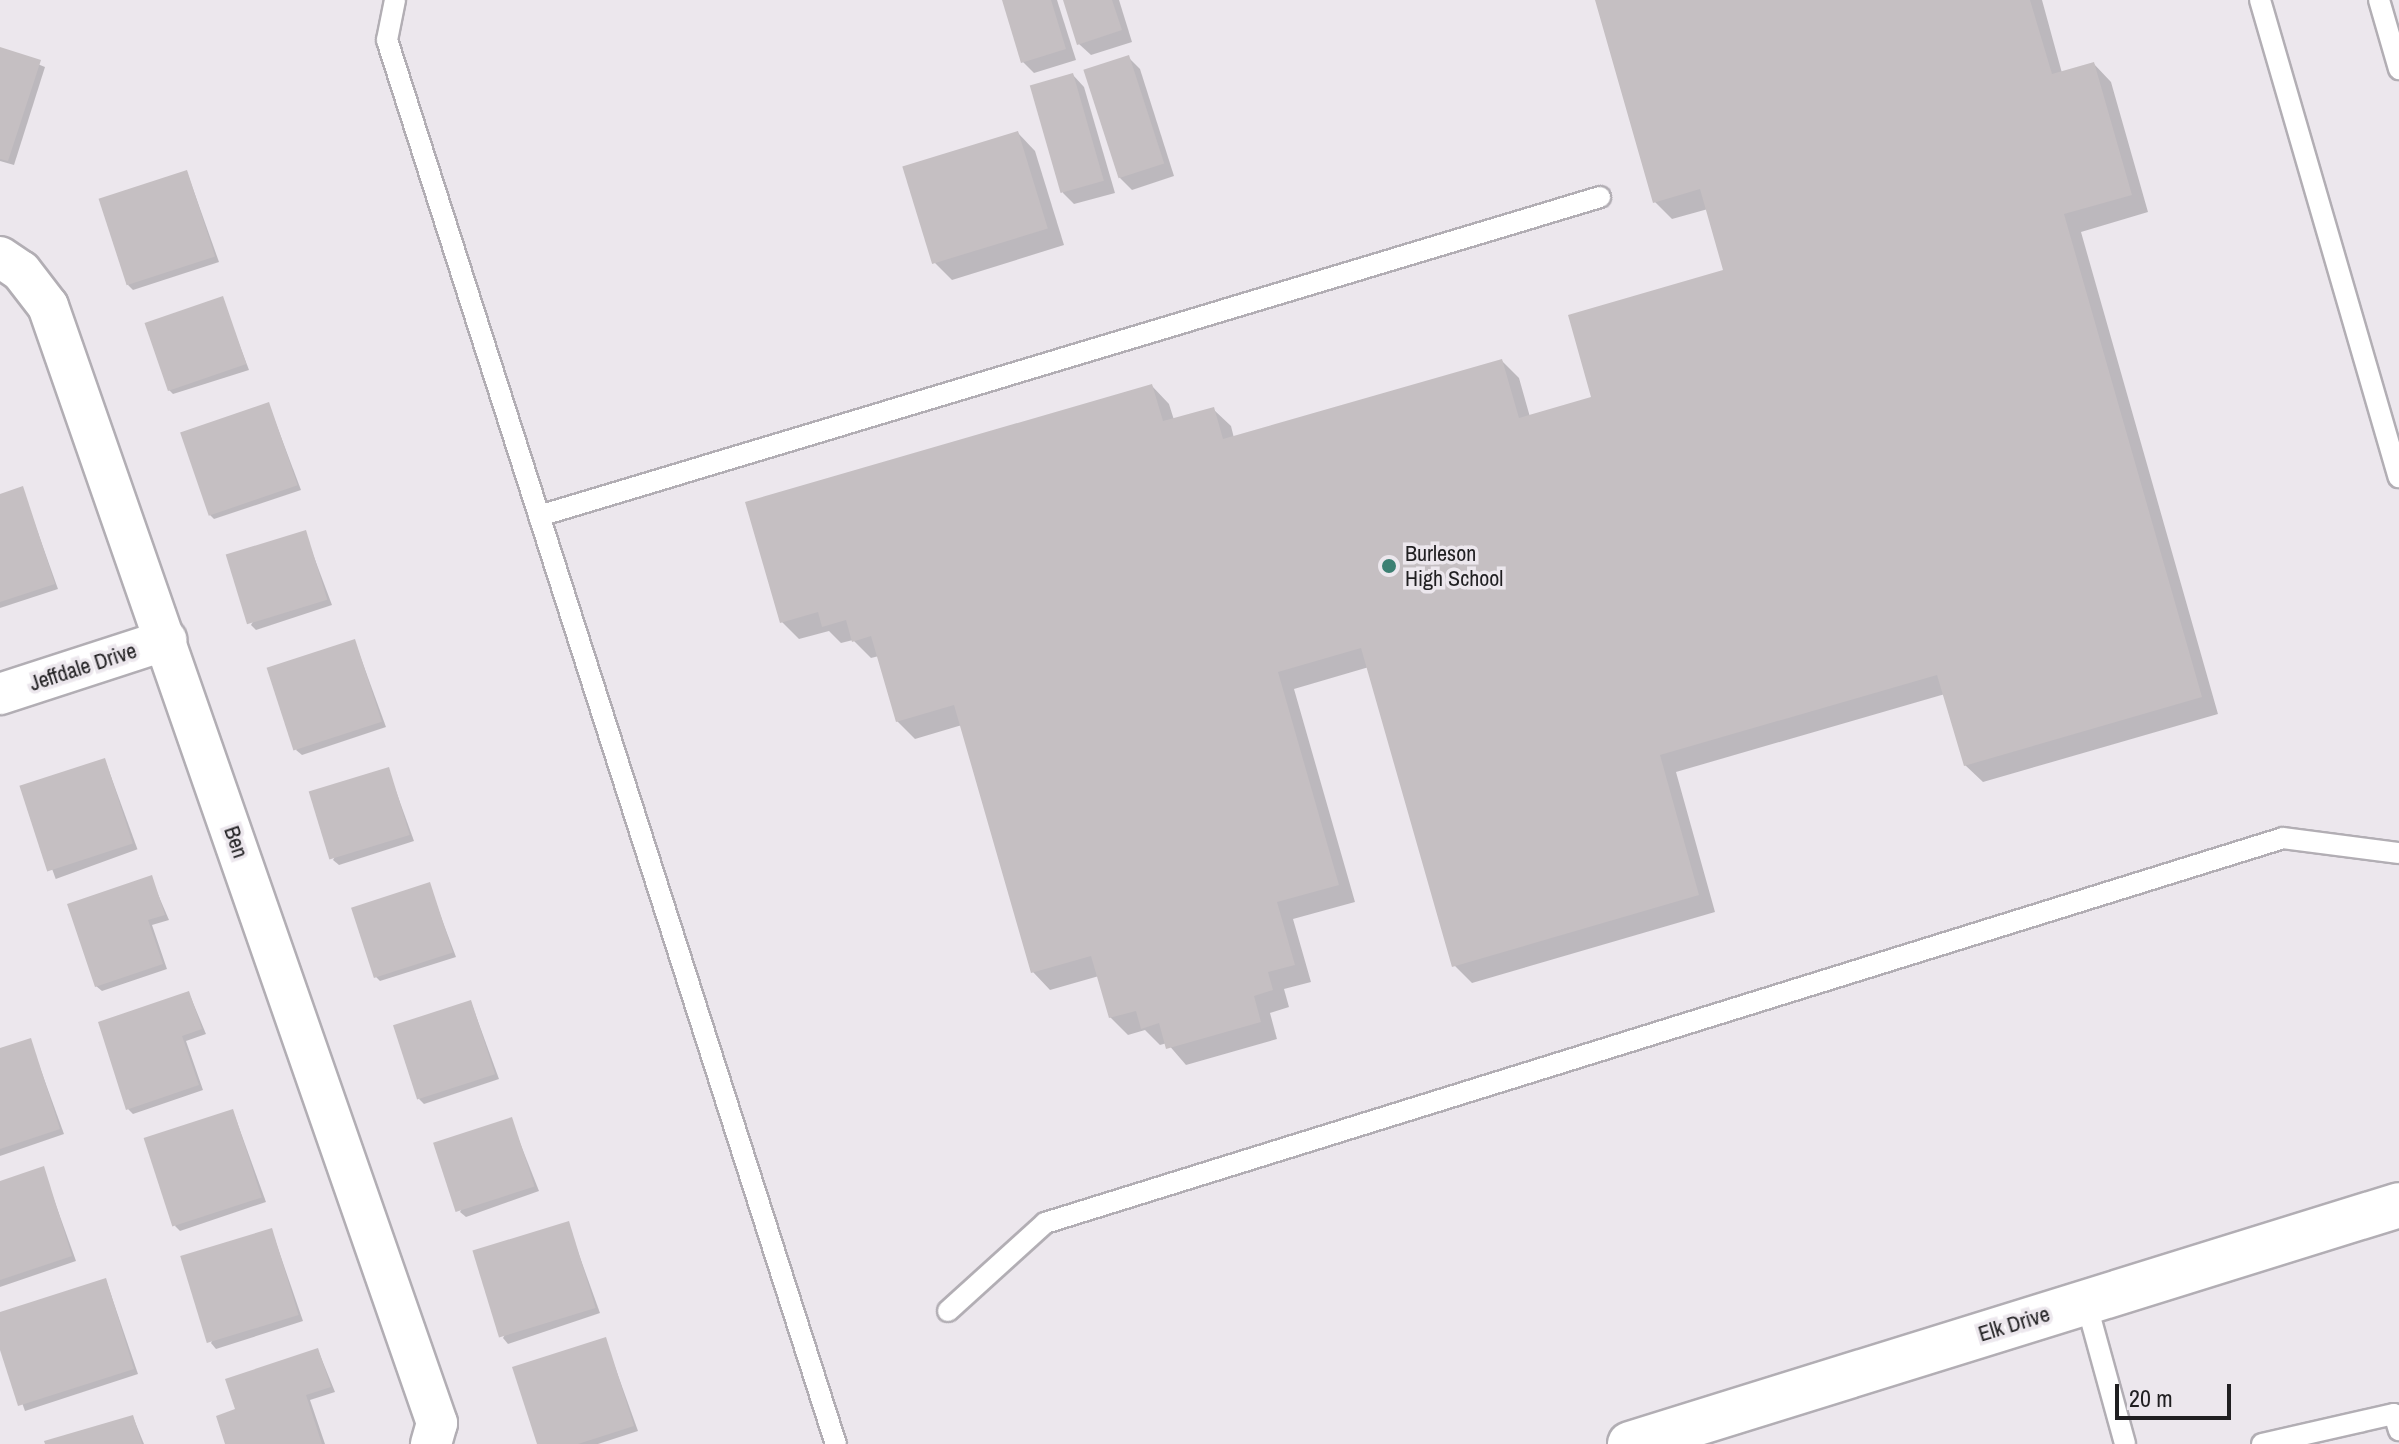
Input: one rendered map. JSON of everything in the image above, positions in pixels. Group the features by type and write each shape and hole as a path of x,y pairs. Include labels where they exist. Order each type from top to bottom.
{"street":[{"name":"Ben","path":"0,257 21,271 48,306 437,1423 431,1444"},
{"name":"Jeffdale Drive","path":"0,694 166,640"},
{"name":"Elk Drive","path":"1630,1444 2399,1205"}],"lane":[{"path":"395,0 387,40 836,1444"},
{"path":"2260,0 2399,477"},
{"path":"2379,0 2399,69"},
{"path":"539,516 1600,197"},
{"path":"948,1311 1045,1223 2283,838 2399,853"},
{"path":"2086,1302 2125,1444"},
{"path":"2262,1444 2394,1414 2399,1430"}],"building":[{"path":"1002,0 1051,0 1066,49 1021,63"},
{"path":"1063,0 1112,0 1122,30 1077,45"},
{"path":"1595,0 2030,0 2052,74 2094,62 2132,195 2064,214 2202,697 1964,766 1937,675 1660,755 1699,895 1452,967 1361,648 1278,672 1339,885 1277,902 1295,965 1268,972 1273,990 1254,996 1261,1022 1166,1049 1159,1023 1141,1029 1136,1011 1109,1018 1091,956 1031,973 954,705 896,722 871,636 852,642 846,620 822,627 818,612 780,623 745,502 1152,384 1163,421 1214,407 1223,439 1502,359 1519,418 1591,397 1568,315 1723,270 1700,189 1653,203"},
{"path":"0,47 41,60 8,161 0,159"},
{"path":"1129,55 1164,163 1119,178 1083,70"},
{"path":"1073,73 1104,181 1061,193 1030,85"},
{"path":"1018,131 1048,229 932,264 902,166"},
{"path":"187,170 215,257 127,285 99,199"},
{"path":"223,296 246,364 168,391 145,323"},
{"path":"269,402 298,485 209,516 180,433"},
{"path":"23,486 55,584 0,602 0,494"},
{"path":"306,530 327,600 247,624 226,555"},
{"path":"355,639 382,722 293,750 267,668"},
{"path":"105,758 133,844 47,871 19,786"},
{"path":"389,767 410,835 329,859 309,792"},
{"path":"152,875 165,915 148,920 163,964 95,987 67,904"},
{"path":"430,882 453,952 374,978 351,908"},
{"path":"189,991 202,1029 182,1036 199,1085 126,1110 98,1022"},
{"path":"471,1000 495,1074 417,1100 393,1025"},
{"path":"31,1038 60,1129 0,1149 0,1048"},
{"path":"233,1109 262,1197 172,1226 144,1138"},
{"path":"512,1117 535,1186 456,1212 433,1143"},
{"path":"44,1166 72,1256 0,1280 0,1181"},
{"path":"569,1221 596,1308 499,1338 472,1251"},
{"path":"272,1228 299,1315 207,1343 180,1256"},
{"path":"106,1278 134,1369 18,1406 0,1350 0,1312"},
{"path":"606,1337 634,1426 578,1444 537,1444 512,1367"},
{"path":"318,1348 331,1387 306,1395 322,1444 225,1444 216,1416 235,1409 225,1379"},
{"path":"133,1415 142,1444 45,1444 44,1441"}],"place":[{"name":"Burleson High School","path":"1389,566"}]}
